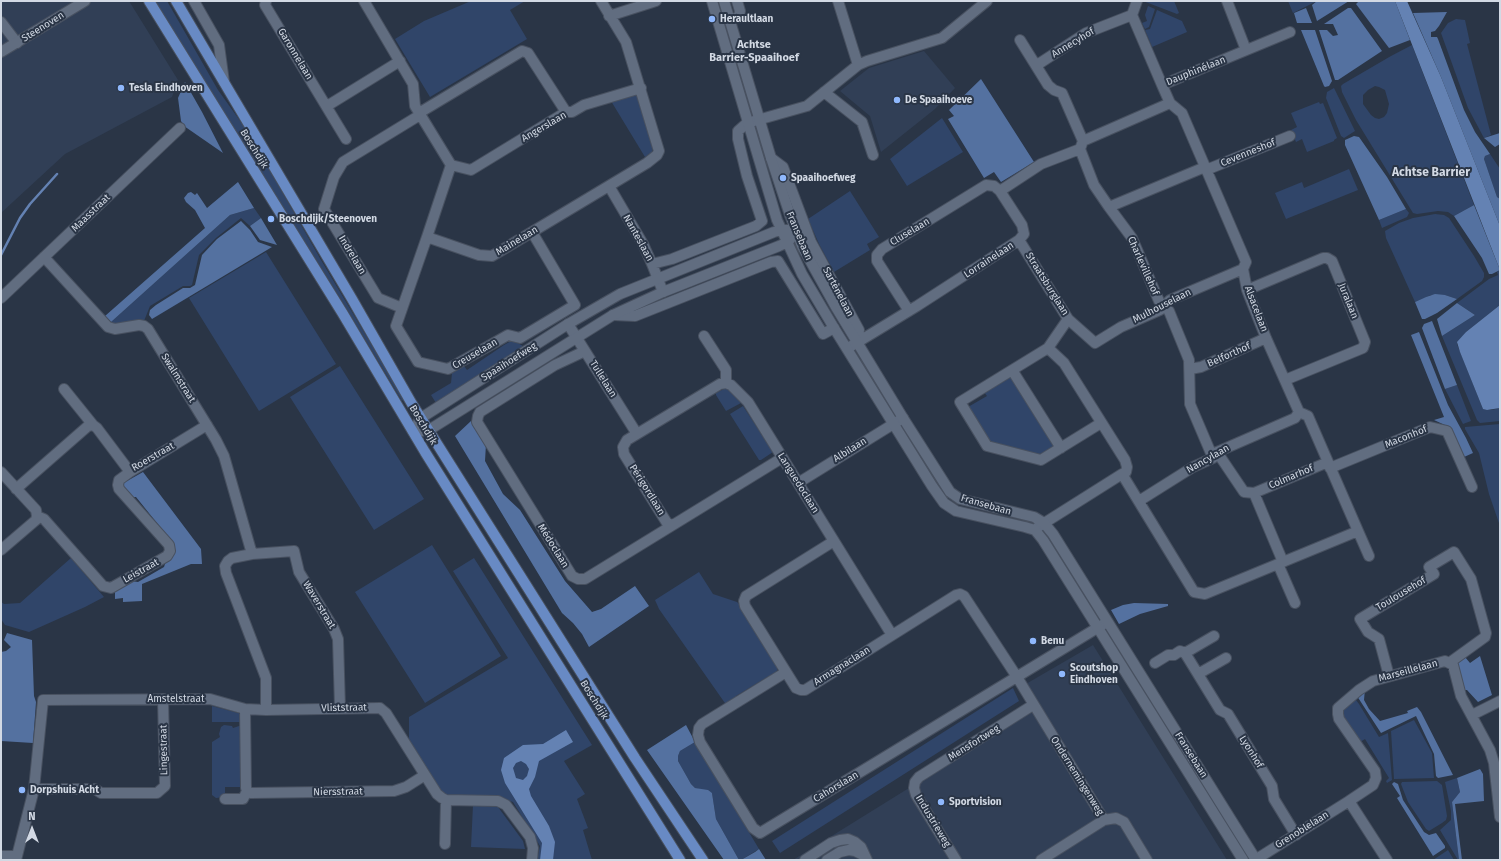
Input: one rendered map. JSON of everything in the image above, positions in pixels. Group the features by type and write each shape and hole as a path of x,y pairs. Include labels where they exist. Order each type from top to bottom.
{"main road":[{"name":"Boschdijk","path":"149,1 413,431 680,860"},
{"name":"Boschdijk","path":"176,1 420,418 631,751 703,860"}],"street":[{"name":"Steenoven","path":"1,52 86,1"},
{"name":"Boschdijk","path":"194,1 219,45 225,84"},
{"name":"Garonnelaan","path":"266,1 265,5 346,139"},
{"path":"364,1 413,84 415,106 451,165 427,237"},
{"name":"Mainelaan","path":"427,237 479,255 492,256 647,163 657,155 659,151 626,42 601,1"},
{"path":"609,16 656,1"},
{"name":"Fransebaan","path":"712,1 775,213 802,274 834,328 898,421 950,492 960,499 1034,517 1044,523 1053,534 1256,860"},
{"name":"Fransebaan","path":"724,1 759,120 796,232 813,268 857,343 898,421 944,503 956,511 1035,530 1043,540 1243,860"},
{"path":"729,20 739,17 740,11 737,1"},
{"path":"838,1 858,65"},
{"path":"652,264 672,259 756,226 762,221 747,176 738,139 738,131 748,123 807,106 858,65 867,61 942,38 987,1"},
{"path":"1132,15 1137,1"},
{"path":"1227,1 1246,50"},
{"name":"Annecyhof","path":"1037,65 1086,33 1132,15"},
{"name":"Dauphinélaan","path":"1132,15 1162,85 1290,32"},
{"path":"1,22 16,43"},
{"path":"1020,40 1037,65 1048,85 1054,90 1062,93 1081,145"},
{"name":"Indrelaan","path":"402,308 378,298 324,209 334,177 343,162 522,51 528,53 566,112"},
{"path":"327,106 400,61"},
{"name":"Alsacelaan","path":"1162,85 1170,103 1182,113 1246,262 1243,269 1247,290 1266,338 1299,412 1308,416 1368,556"},
{"name":"Angerslaan","path":"451,165 471,170 566,112 572,112 584,105 641,88"},
{"path":"824,92 862,122 873,155"},
{"path":"1000,191 1041,164 1170,103"},
{"name":"Maasstraat","path":"1,298 180,128"},
{"name":"Cevenneshof","path":"1206,169 1290,136"},
{"name":"Charlevillehof","path":"1081,145 1094,185 1108,207 1132,238 1159,301 1164,306"},
{"name":"Sartènelaan","path":"771,158 783,167 811,242 859,330 857,343"},
{"path":"1108,207 1206,169"},
{"name":"Cluselaan","path":"909,311 877,261 877,255 882,249 986,185 994,186 1000,191"},
{"name":"Nanteslaan","path":"609,186 643,244 663,292"},
{"name":"Lorrainelaan","path":"848,348 909,311 1019,240 1024,234 1022,225 1000,191"},
{"name":"Spaaihoefweg","path":"413,431 420,418 568,324 620,294 782,230 796,232"},
{"name":"Creuselaan","path":"427,237 396,326 418,362 448,369 508,335 520,338 575,305 532,232"},
{"name":"Spaaihoefweg","path":"413,431 429,430 614,314 663,292 788,242 796,232"},
{"name":"Straatsburglaan","path":"1019,240 1068,319 1048,348 1012,370 958,399 987,446 1041,460 1101,423"},
{"name":"Swalmstraat","path":"44,257 108,327 115,329 139,325 148,329 207,425 224,456 252,554"},
{"name":"Juralaan","path":"1247,290 1323,258 1327,258 1332,261 1365,342 1363,348 1285,380"},
{"path":"614,314 635,316 771,262 778,261 823,334 834,328"},
{"name":"Mulhouselaan","path":"1068,319 1095,343 1121,327 1160,310 1170,300 1243,269"},
{"path":"1164,306 1169,311 1189,360 1190,404 1215,455 1244,492 1254,493 1295,603"},
{"name":"Tullelaan","path":"568,324 637,434"},
{"path":"704,336 726,370 726,383"},
{"name":"Belforthof","path":"1190,369 1201,367 1266,338"},
{"path":"1035,530 1126,472 1127,467 1125,460 1064,363 1048,348"},
{"name":"Médoclaan","path":"585,351 555,365 480,412 477,422 572,576 578,579 585,579 672,525"},
{"path":"1012,370 1060,448"},
{"name":"Périgordlaan","path":"726,383 720,384 627,440 623,447 624,454 667,523 672,525 677,523 782,458"},
{"name":"Languedoclaan","path":"726,383 731,385 748,402 892,635"},
{"name":"Roerstraat","path":"64,389 93,425 98,428 130,472 207,425"},
{"name":"Nancylaan","path":"1139,501 1215,455 1296,418 1299,412"},
{"name":"Albilaan","path":"798,483 898,421"},
{"path":"16,489 88,426 93,425"},
{"name":"Maconhof","path":"1329,465 1430,426 1447,431 1472,487"},
{"name":"Colmarhof","path":"1254,493 1329,465"},
{"path":"1,472 36,510 37,516 36,520 1,550"},
{"name":"Leistraat","path":"37,516 44,519 103,586 111,588 167,556 170,551 169,545 120,489 118,485 119,480 130,472"},
{"path":"1122,474 1194,592 1205,594 1358,531"},
{"name":"Armagnaclaan","path":"834,541 746,596 744,601 745,606 796,688 805,690 956,595 960,594 964,596 1016,677"},
{"name":"Waverstraat","path":"252,554 294,550 299,572 334,629 338,639 340,708"},
{"name":"Toulousehof","path":"1389,676 1379,639 1368,632 1360,619 1434,574 1429,567 1454,552 1471,579 1486,633 1485,637 1449,663"},
{"path":"252,554 232,558 225,566 226,573 266,678 266,710"},
{"name":"Cahorslaan","path":"786,672 702,724 699,728 698,735 700,742 753,828 760,833 1107,622"},
{"path":"1155,663 1168,655 1174,655 1180,651 1185,653 1214,636"},
{"name":"Lyonhof","path":"1185,653 1220,710 1228,714 1272,786 1274,799 1296,835"},
{"path":"1198,674 1226,658"},
{"name":"Marseillelaan","path":"1349,801 1373,785 1376,778 1375,771 1339,719 1338,708 1359,690 1373,681 1444,661 1453,665 1461,696 1490,750 1494,763 1500,817"},
{"name":"Ondernemingenweg","path":"1016,677 1104,820 1116,818 1124,822 1147,860"},
{"name":"Lingestraat","path":"34,789 95,789 101,793 157,793 165,786 163,699"},
{"name":"Amstelstraat","path":"16,858 34,789 43,700 210,699 245,709 266,710"},
{"path":"1472,715 1500,701"},
{"name":"Mensfortweg","path":"915,782 919,777 1033,706"},
{"name":"Vliststraat","path":"266,710 380,708 386,713 437,794 446,800"},
{"path":"225,799 243,799 247,791 245,709"},
{"name":"Niersstraat","path":"247,791 258,793 394,791 406,787 425,775"},
{"name":"Industrieweg","path":"915,782 914,788 916,795 956,860"},
{"path":"445,844 446,800 498,801 506,805 530,838 533,848 532,860"},
{"path":"1349,801 1387,860"},
{"name":"Grenoblelaan","path":"1256,860 1349,801"},
{"path":"1048,858 1104,820"},
{"path":"810,859 831,843 848,839 861,847 866,858"},
{"path":"827,860 840,852 849,850 856,851 866,858"},
{"path":"1,856 16,858"}],"shaded area":[{"path":"1,1 129,1 178,80 172,97 65,154 1,213"},
{"path":"154,1 167,1 218,90 248,132 321,260 404,399 402,401 345,306"},
{"path":"471,1 525,1 510,10 527,39 430,97 395,39 424,21"},
{"path":"1143,1 1174,1 1179,13 1177,14"},
{"path":"1288,1 1317,1 1293,13"},
{"path":"1317,1 1349,1 1317,21 1312,5"},
{"path":"1359,1 1395,1 1410,40 1389,48 1356,4"},
{"path":"1395,1 1407,1 1441,77 1500,226 1500,270"},
{"path":"1148,6 1155,9 1149,27 1145,29 1142,23 1147,21 1145,15"},
{"path":"1306,8 1312,23 1297,23 1294,13"},
{"path":"1348,8 1351,8 1382,51 1338,80 1335,80 1319,30 1327,30 1333,36 1338,35 1333,24 1324,24"},
{"path":"1157,10 1182,21 1187,32 1152,47 1145,30 1150,29"},
{"path":"1447,12 1435,31 1431,32 1431,37 1437,37 1464,110 1475,132 1490,154 1485,156 1484,159 1497,197 1500,199 1500,226 1441,77 1413,13"},
{"path":"1456,19 1465,20 1470,43 1467,44 1491,135 1484,138 1468,108 1441,33 1448,23"},
{"path":"1301,30 1315,30 1332,81 1329,86 1324,86"},
{"path":"1412,45 1474,205 1454,216 1448,212 1438,211 1417,214 1413,213 1356,120 1342,92 1341,86 1343,84","holes":["1375,86 1385,90 1389,104 1387,113 1384,117 1379,119 1371,115 1363,104 1363,95"]},
{"name":"De Spaaihoeve","path":"924,51 955,88 935,109 881,152 870,116 840,91 869,68"},
{"path":"981,79 1034,162 1001,182 994,172 984,178 948,119 954,116 949,110"},
{"path":"185,82 223,153 184,126 181,121 178,98"},
{"path":"1334,88 1355,131 1344,138 1341,136 1326,98 1327,92"},
{"path":"632,94 638,95 653,147 652,153 645,157 611,101"},
{"path":"1319,102 1320,104 1323,103 1337,138 1334,141 1307,152 1302,139 1296,142 1291,130 1297,127 1291,113"},
{"path":"942,118 963,152 907,186 890,159"},
{"path":"1500,133 1500,144 1495,147 1484,138"},
{"path":"1354,136 1359,137 1387,177 1406,209 1379,220 1345,145 1345,140"},
{"path":"1490,154 1500,169 1500,199 1497,197 1484,159 1485,156"},
{"path":"1349,169 1358,190 1286,219 1275,193 1302,182 1304,188"},
{"path":"238,182 254,208 230,215 111,322 105,316 205,228 195,210 186,202 184,198 188,193 191,192 195,195 197,193 207,208"},
{"path":"850,191 879,237 867,244 870,250 834,272 808,219"},
{"path":"1474,205 1500,270 1492,274 1489,274 1482,258 1454,216"},
{"path":"254,208 261,218 250,226 241,218 216,238 199,255 192,285 183,286 150,306 144,321 116,325 112,324 111,322 230,215"},
{"path":"1406,209 1409,213 1407,217 1382,228 1379,220"},
{"path":"1435,214 1444,215 1449,218 1474,256 1484,273 1484,277 1482,281 1457,299 1445,295 1431,295 1415,302 1386,238 1385,231 1399,223 1413,218"},
{"path":"261,218 277,245 260,240 250,226"},
{"path":"241,221 250,230 258,242 272,247 152,319 149,315 150,310 156,305 183,288 190,288 195,285 202,255 217,239"},
{"path":"266,252 336,364 259,411 189,298"},
{"path":"1500,270 1500,305 1466,332 1457,344 1483,409 1491,410 1500,408 1500,421 1480,423 1477,420 1442,336 1475,315 1457,303 1489,279 1498,275 1497,272"},
{"path":"1435,294 1445,295 1457,299 1437,313 1422,319 1415,302"},
{"path":"1457,303 1475,315 1442,336 1437,319"},
{"path":"1500,305 1500,408 1487,410 1483,409 1457,342 1466,332"},
{"path":"1432,321 1457,385 1445,389 1422,328 1424,324"},
{"path":"1419,332 1448,405 1473,453 1464,457 1449,427 1434,420 1444,417 1411,335"},
{"path":"513,340 526,348 436,403 431,395 451,383 452,373 464,366 467,370"},
{"path":"340,366 424,499 374,530 290,397"},
{"path":"1010,376 1056,447 1046,453 1033,455 991,445 968,407 987,396 984,392"},
{"path":"1457,385 1471,421 1463,424 1445,389"},
{"path":"728,388 741,401 741,403 726,411 716,393"},
{"path":"743,406 773,452 761,460 759,460 730,414"},
{"path":"471,421 486,444 485,461 503,494 520,510 565,581 592,612 601,609 635,586 649,606 589,647 582,634 562,613 455,436"},
{"path":"1500,424 1500,526 1489,494 1479,453 1465,427"},
{"path":"143,472 201,549 202,564 191,564 142,584 142,601 123,602 123,598 115,599 115,590 131,581 138,582 164,567 166,561 169,538 136,497 131,497 123,487 122,483 124,480 127,481"},
{"path":"432,545 501,656 425,703 355,592"},
{"path":"71,558 104,597 29,632 5,625 1,619 1,602 4,604 20,603"},
{"path":"474,558 592,745 564,761 585,794 577,799 588,828 583,830 592,860 537,860 540,846 513,802 500,798 446,796 440,792 409,740 409,717 508,658 453,571"},
{"path":"699,572 713,594 737,602 741,606 778,666 776,675 769,676 736,696 738,699 727,706 659,609 655,600"},
{"path":"1134,603 1168,604 1168,606 1140,614 1119,624 1111,610 1123,605"},
{"path":"7,633 32,640 34,696 36,702 33,743 1,741 1,652 6,651 11,647 4,640"},
{"path":"1093,645 1227,860 793,860 1033,711 1019,688"},
{"path":"1480,656 1492,695 1478,702 1467,690 1463,690 1455,663 1465,657 1470,663"},
{"path":"1013,688 1019,701 780,853 772,841"},
{"path":"1365,689 1364,700 1369,709 1380,721 1408,713 1407,711 1417,707 1453,775 1438,778 1436,776 1434,754 1416,716 1381,733 1357,696"},
{"path":"1353,700 1356,700 1359,704 1379,737 1388,733 1392,780 1387,783 1386,781 1389,778 1365,739 1360,742 1342,714 1342,711"},
{"path":"212,706 242,714 242,722 212,722"},
{"path":"1414,720 1432,753 1434,778 1394,779 1391,731"},
{"path":"224,725 232,726 233,728 242,725 243,787 225,787 225,797 216,798 212,795 212,742 220,737 219,734 221,727"},
{"path":"686,725 695,742 680,751 678,761 691,784 695,788 708,790 712,793 716,819 739,860 724,860 647,750"},
{"path":"566,730 573,742 539,761 535,777 529,789 531,796 549,826 555,842 553,860 540,860 542,843 505,783 501,770 504,758 523,745 543,744","holes":["521,761 526,764 529,769 527,776 523,780 516,778 513,768 516,763"]},
{"path":"695,742 759,849 741,860 739,860 716,819 712,793 695,788 691,784 678,761 680,751"},
{"path":"1480,769 1483,774 1484,801 1455,804 1462,860 1459,860 1452,802 1460,792 1457,778"},
{"path":"1457,778 1460,792 1452,802 1459,860 1440,830 1451,820 1451,811 1445,782"},
{"path":"1437,781 1442,785 1447,816 1446,820 1429,831 1426,829 1408,802 1401,784 1402,782"},
{"path":"1394,782 1398,784 1403,800 1424,832 1429,835 1436,833 1445,846 1445,848 1433,856 1397,798 1400,796 1392,784"},
{"path":"473,805 498,807 523,841 525,849 471,847"},
{"path":"759,849 766,860 741,860 755,852"},
{"path":"1448,850 1454,860 1433,860"}],"waterway":[{"path":"1,255 20,218 30,204 57,174"}],"place":[{"name":"Heraultlaan","path":"712,19"},
{"name":"Tesla Eindhoven","path":"121,88"},
{"name":"De Spaaihoeve","path":"897,100"},
{"name":"Spaaihoefweg","path":"783,178"},
{"name":"Boschdijk/Steenoven","path":"271,219"},
{"name":"Benu","path":"1033,641"},
{"name":"Scoutshop Eindhoven","path":"1062,674"},
{"name":"Dorpshuis Acht","path":"22,790"},
{"name":"Sportvision","path":"941,802"}],"district":[{"name":"Achtse Barrier-Spaaihoef","path":"754,51"},
{"name":"Achtse Barrier","path":"1431,173"}]}
